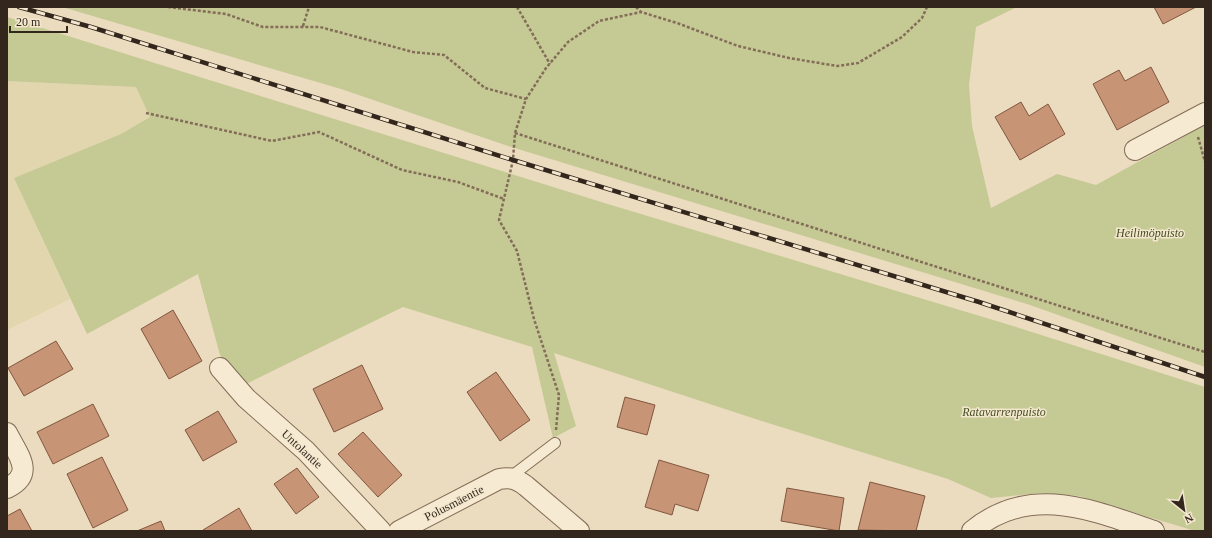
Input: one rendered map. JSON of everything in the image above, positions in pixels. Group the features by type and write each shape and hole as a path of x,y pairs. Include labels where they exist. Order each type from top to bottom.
{"street":[{"path":"1135,150 1199,116"},
{"name":"Untolantie","path":"220,368 246,398 306,451 381,531"},
{"path":"7,434 20,458 23,466 23,474 18,482 7,488"},
{"path":"510,478 518,480 526,486 579,531"},
{"name":"Polusmäentie","path":"399,531 499,479 510,478"},
{"path":"972,531 997,515 1040,503 1060,504 1081,508 1154,531"}],"lane":[{"path":"510,478 555,443"}],"path":[{"path":"168,7 226,14 263,26 320,27 413,52 444,55 485,88 526,99"},
{"path":"303,26 310,7"},
{"path":"517,7 550,64"},
{"path":"636,7 641,12 677,23 738,46 789,58 836,66 858,63 902,36 922,18 927,7"},
{"path":"555,443 560,395 534,319 517,251 499,220 513,160 515,133 526,99 550,64 568,42 599,21 641,12"},
{"path":"146,113 272,141 319,132 402,170 458,182 504,199"},
{"path":"1199,116 1205,162"},
{"path":"515,133 1205,352"}],"shaded area":[{"path":"7,81 136,87 150,117 121,134 14,178 70,299 7,330"}],"green space":[{"name":"Heilimöpuisto","path":"62,7 1017,7 976,27 969,85 972,126 991,208 1057,174 1096,185 1205,125 1205,367 1027,304 508,146 341,89"},
{"name":"Ratavarrenpuisto","path":"7,17 611,205 1013,326 1205,387 1205,531 1195,531 1079,496 1041,493 991,498 948,479 765,422 554,353 576,426 553,438 532,347 403,307 242,386 220,355 198,274 87,334 14,178 121,134 150,117 136,87 7,81"}],"building":[{"path":"1154,7 1196,7 1163,24"},
{"path":"1151,67 1169,102 1117,130 1093,84 1119,70 1125,81"},
{"path":"1021,102 1029,116 1048,104 1065,134 1020,160 995,117"},
{"path":"173,310 202,361 169,379 141,329"},
{"path":"56,341 73,369 24,396 8,368"},
{"path":"362,365 383,409 334,432 313,389"},
{"path":"496,372 530,420 500,441 467,392"},
{"path":"625,397 655,405 647,435 617,427"},
{"path":"93,404 109,436 53,464 37,432"},
{"path":"218,411 237,442 203,461 185,430"},
{"path":"363,432 402,475 378,497 338,454"},
{"path":"102,457 128,510 93,528 67,474"},
{"path":"659,460 709,475 698,511 675,504 672,515 645,507"},
{"path":"297,468 319,497 296,514 274,484"},
{"path":"870,482 925,496 916,531 858,530"},
{"path":"787,488 844,498 839,531 781,521"},
{"path":"239,508 252,531 203,530"},
{"path":"20,509 32,531 7,531 7,516"},
{"path":"161,521 165,531 137,531"}],"railway":[{"path":"19,7 91,27 513,160 979,302 1205,377"}]}
